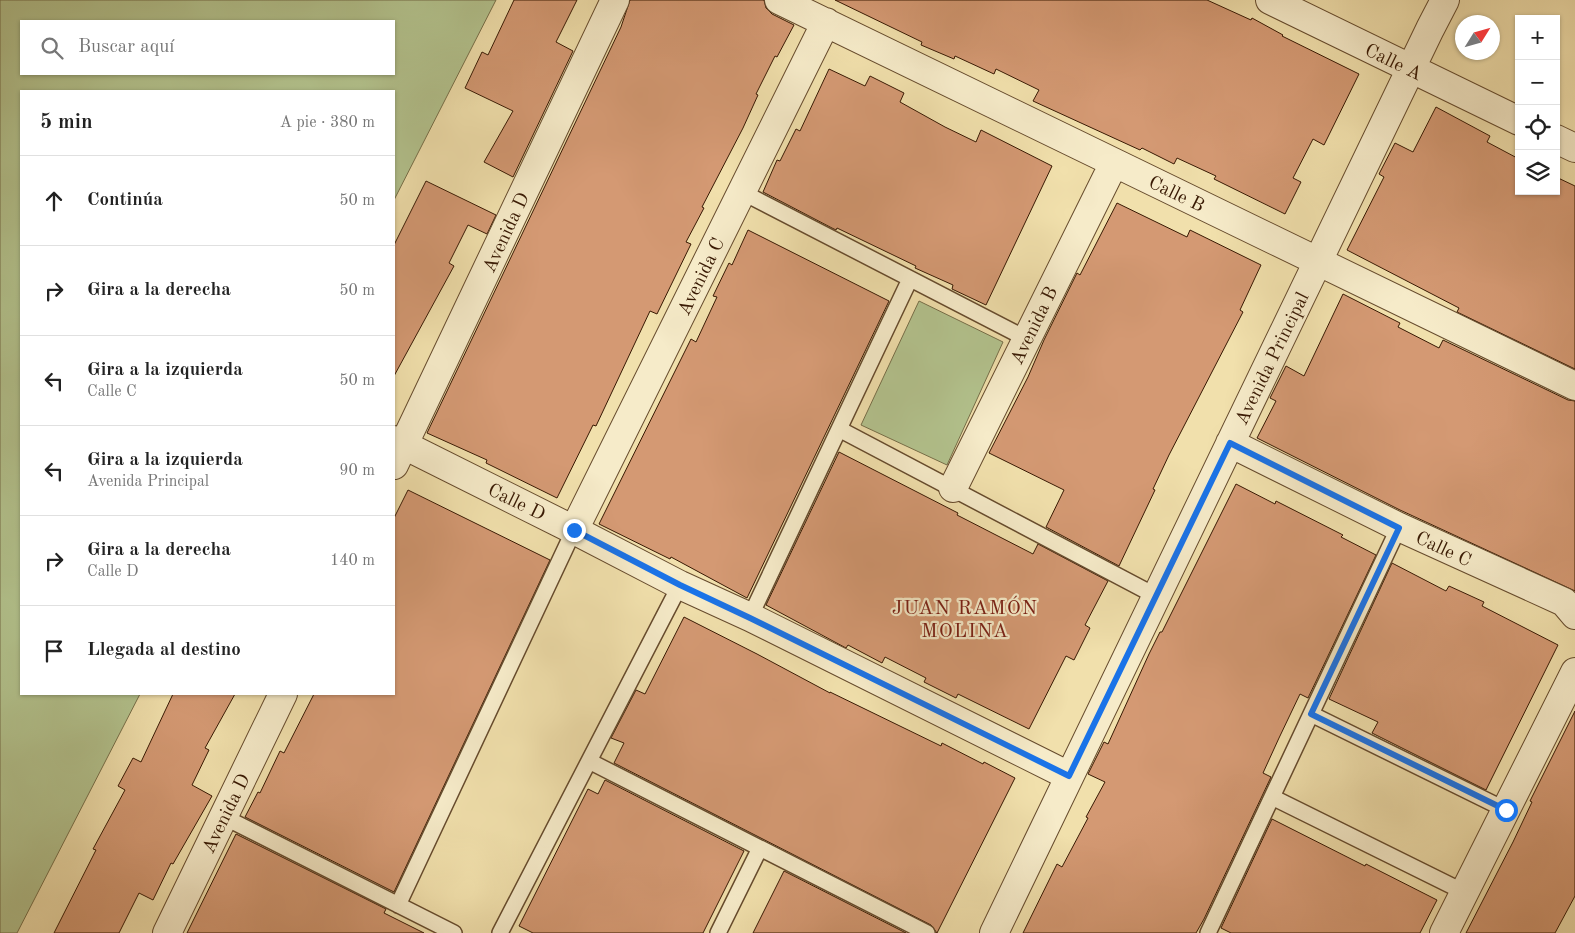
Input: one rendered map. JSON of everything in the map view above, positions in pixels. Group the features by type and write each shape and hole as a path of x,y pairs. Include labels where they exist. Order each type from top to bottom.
{"street":[{"name":"Avenida D","path":"397,450 615,0"},
{"name":"Calle B","path":"779,0 1575,386"},
{"name":"Calle A","path":"1270,0 1515,119"},
{"name":"Avenida Principal","path":"994,933 1445,0"},
{"name":"Avenida C","path":"574,530 826,22"},
{"path":"1560,141 1575,148"},
{"name":"Avenida B","path":"953,488 1114,163"},
{"name":"Calle C","path":"1230,443 1399,528 1564,602 1575,615"},
{"name":"Calle D","path":"397,450 574,530 680,585 1069,776"},
{"path":"1444,933 1575,672"},
{"name":"Avenida D","path":"167,933 283,695"}],"lane":[{"path":"742,192 1027,339"},
{"path":"750,618 910,279"},
{"path":"839,429 1156,596"},
{"path":"1208,933 1399,528"},
{"path":"398,905 574,530"},
{"path":"500,933 680,585"},
{"path":"1311,714 1506,810"},
{"path":"589,761 927,933"},
{"path":"1272,797 1464,892"},
{"path":"224,816 454,933"},
{"path":"718,933 760,848"}],"green space":[{"path":"0,0 496,0 395,198 395,90 20,90 20,695 139,695 17,933 0,933"},
{"path":"919,301 1003,342 947,465 861,425"}],"building":[{"path":"514,0 577,0 556,42 573,51 513,177 484,162 513,111 465,88 482,52 488,55"},
{"path":"630,0 764,0 766,8 772,14 794,25 777,57 775,56 756,94 758,95 743,128 702,207 704,208 686,242 691,244 657,314 650,311 596,426 593,425 557,498 486,463 487,460 427,433 621,27"},
{"path":"835,0 1207,0 1251,20 1252,18 1282,36 1359,74 1324,145 1313,139 1293,178 1301,182 1285,214 1214,179 1216,176 1177,158 1174,164 1142,148 1140,150 1033,101 1039,90 996,69 994,74 955,56 954,59 921,45 922,42"},
{"path":"829,69 865,86 870,76 904,93 900,102 945,127 976,142 981,130 1052,166 986,305 952,289 953,285 915,268 916,266 837,228 836,230 763,192 777,160 780,161 796,129 800,131"},
{"path":"1436,107 1490,136 1487,142 1515,157 1515,195 1560,195 1560,179 1575,186 1575,369 1457,312 1459,308 1347,250 1384,177 1379,174 1395,143 1413,152"},
{"path":"426,181 496,215 487,234 468,225 449,263 454,266 395,374 395,243"},
{"path":"1117,203 1187,237 1190,230 1261,265 1240,310 1243,312 1169,455 1153,489 1155,490 1119,566 1046,527 1064,490 989,453 1028,377 1077,273 1080,275"},
{"path":"748,230 889,301 747,598 671,557 670,559 599,524 691,339 696,342 717,297 713,296 729,263 732,265"},
{"path":"1343,294 1400,323 1398,327 1439,348 1443,340 1568,400 1575,401 1575,591 1400,510 1257,438 1276,401 1270,398 1286,366 1304,376"},
{"path":"839,452 1033,554 1038,544 1108,581 1085,625 1090,628 1074,660 1066,656 1029,729 958,694 956,698 924,682 926,678 885,657 882,663 848,645 846,648 766,605"},
{"path":"1236,484 1275,504 1276,501 1343,535 1341,537 1376,555 1308,698 1300,694 1279,738 1263,773 1271,777 1204,919 1196,933 1023,933 1057,864 1062,867 1088,818 1086,817 1105,782 1088,774 1104,742 1108,744 1149,654 1160,632 1162,632"},
{"path":"408,490 550,560 394,892 245,817 258,792 260,793 280,751 284,753 313,695 395,695 395,516"},
{"path":"1392,563 1446,591 1449,586 1484,602 1482,606 1558,645 1486,790 1372,733 1378,722 1329,699"},
{"path":"684,617 830,693 941,746 942,743 1015,778 937,933 931,925 614,763 624,743 611,738 636,690 645,694"},
{"path":"173,695 234,695 205,748 209,750 192,785 212,796 173,864 171,863 153,900 139,893 119,933 54,933 96,850 93,849 125,790 118,786 133,758 141,762"},
{"path":"1575,711 1575,896 1555,933 1466,933 1513,842 1532,802 1530,801"},
{"path":"605,780 744,851 703,933 533,933 519,926 588,789 598,794"},
{"path":"1272,819 1437,900 1420,933 1231,933 1221,928"},
{"path":"236,834 386,909 384,913 424,933 187,933"},
{"path":"784,871 906,933 753,933"}],"district":[{"name":"JUAN RAMÓN MOLINA","path":"965,618"}],"route":[{"path":"574,530 680,585 1069,776 1230,443 1399,528 1311,714 1506,810"}]}
